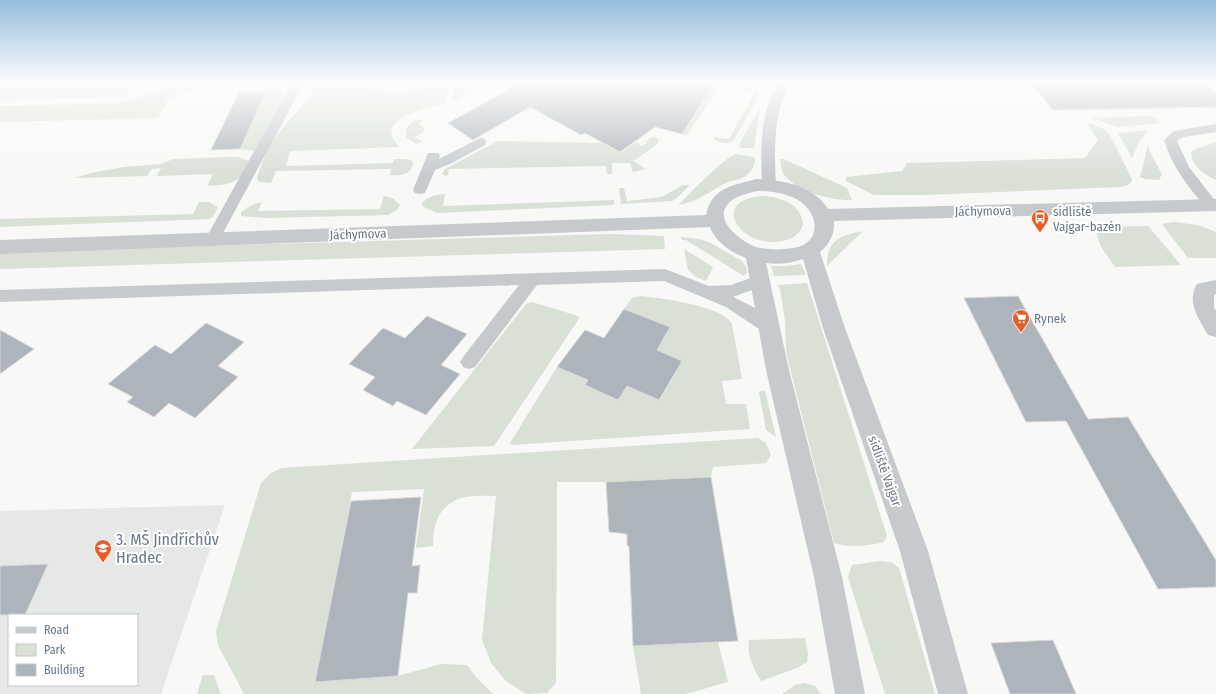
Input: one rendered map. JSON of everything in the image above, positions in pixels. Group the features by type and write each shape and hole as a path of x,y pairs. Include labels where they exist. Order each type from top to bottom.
{"street":[{"path":"769,185 786,188 802,194 818,207 822,215 825,224 824,234 810,250 790,256 779,257 755,254 743,250 724,237 718,229 715,220 715,212 718,203 724,196 733,190 744,186 769,185"},
{"name":"Jáchymova","path":"822,215 1215,207"},
{"name":"Jáchymova","path":"0,247 715,220"},
{"name":"sídliště Vajgar","path":"810,250 834,328 914,551 952,694"},
{"path":"755,254 768,326 792,435 825,562 850,694"},
{"path":"1216,287 1204,289 1203,307 1216,330"}],"lane":[{"path":"212,240 281,113"},
{"path":"769,185 768,153 772,113"},
{"path":"1215,207 1195,186 1181,166 1172,149 1170,140 1179,134 1216,128"},
{"path":"420,190 431,161 447,160 480,142"},
{"path":"0,296 665,275 708,291 755,315 768,326"},
{"path":"469,362 532,280"},
{"path":"708,291 732,291 760,281"}],"shaded area":[{"name":"3. MŠ Jindřichův Hradec","path":"225,505 161,694 0,694 0,511"}],"green space":[{"path":"0,113 160,113 158,118 0,122"},
{"path":"256,113 275,113 257,149 255,151 240,149"},
{"path":"295,113 411,113 396,122 392,129 393,137 399,146 398,147 290,151 286,166 393,163 394,159 413,161 409,172 402,175 390,175 391,169 276,171 271,183 258,182 257,177 268,147"},
{"path":"695,113 701,113 687,135 682,134"},
{"path":"743,113 749,113 732,142 721,142 714,139 714,137 729,139"},
{"path":"756,113 759,113 754,148 741,148 739,145"},
{"path":"1154,117 1161,123 1118,127 1091,118"},
{"path":"418,119 423,121 418,124 425,128 424,132 415,137 422,142 416,144 406,137 406,129 411,123"},
{"path":"1086,122 1106,130 1132,179 1129,184 1119,187 926,195 874,195 846,181 846,177 902,171 907,163 1085,158 1098,140"},
{"path":"1148,130 1139,142 1132,158 1118,133"},
{"path":"652,137 657,138 659,141 655,146 633,161 646,169 633,172 630,163 612,163 612,174 607,174 606,166 449,169 448,175 445,176 442,173 445,169 498,141 602,143 620,153 636,142 642,146"},
{"path":"1216,142 1216,180 1203,173 1196,166 1193,162 1191,152"},
{"path":"1148,145 1150,152 1162,174 1159,180 1140,177"},
{"path":"736,154 755,157 753,167 746,176 726,183 691,202 678,205 715,169"},
{"path":"238,157 249,161 243,174 238,179 221,185 207,186 213,174 157,176 161,168 152,169 147,176 75,178 91,173 123,167 161,164 173,159"},
{"path":"780,159 784,159 847,188 852,200 824,197 794,184 782,171"},
{"path":"683,185 690,185 672,201 621,204 619,188 624,188 627,201 662,197"},
{"path":"445,194 443,206 614,200 614,205 437,213 423,207 422,203 430,197"},
{"path":"384,196 393,199 400,205 397,210 388,215 266,218 241,216 241,212 254,204 262,202 258,211 380,209"},
{"path":"765,196 778,198 790,203 799,212 803,225 795,236 783,241 768,242 754,238 743,231 736,223 734,213 737,205 747,199"},
{"path":"199,202 209,202 218,207 210,219 0,227 0,219 193,214"},
{"path":"1173,222 1198,225 1216,232 1216,258 1188,258 1162,224"},
{"path":"1148,226 1181,265 1115,267 1099,243 1097,232 1098,227"},
{"path":"863,231 827,266 829,250 836,240"},
{"path":"610,234 664,236 665,249 0,269 0,252"},
{"path":"681,237 700,239 711,243 742,261 746,267 747,273 744,276 686,240 682,240"},
{"path":"684,249 713,267 706,281 696,277 688,270"},
{"path":"801,264 806,275 774,276 771,266 786,266"},
{"path":"807,283 887,536 884,542 859,546 846,546 834,543 786,352 785,321 778,285"},
{"path":"641,296 676,301 705,308 717,312 732,324 742,379 722,381 726,404 746,404 750,429 512,445 510,443 557,367 588,380 585,385 618,400 627,386 660,400 682,361 657,350 670,327 624,309 632,298"},
{"path":"532,302 580,317 494,446 412,449 526,304"},
{"path":"765,390 776,437 766,430 759,392"},
{"path":"758,438 766,443 771,455 766,463 713,467 711,477 606,482 557,482 556,683 547,693 526,694 506,681 491,663 482,640 496,496 470,496 453,501 438,517 434,530 433,546 416,548 424,489 352,492 316,681 398,676 441,664 467,665 476,677 493,694 244,694 218,645 216,631 261,483 270,474 281,468"},
{"path":"880,561 891,562 899,568 935,694 885,694 848,577 852,565"},
{"path":"805,638 808,653 807,662 797,668 761,681 751,662 749,640"},
{"path":"718,642 728,682 686,694 641,694 633,646"},
{"path":"203,675 214,675 221,694 197,694"},
{"path":"805,683 815,686 821,694 782,694 795,685"}],"building":[{"path":"229,113 256,113 240,149 211,150"},
{"path":"465,113 519,113 473,140 448,123"},
{"path":"542,113 695,113 682,134 655,127 620,152 585,133 581,135"},
{"path":"1018,296 1088,419 1128,417 1216,560 1216,587 1158,589 1066,421 1026,422 964,298"},
{"path":"624,309 670,327 657,350 682,361 659,400 627,386 618,400 585,385 588,380 557,367 585,330 604,338"},
{"path":"427,316 467,334 441,365 460,374 426,415 397,401 393,406 363,390 375,377 349,364 383,328 405,338"},
{"path":"206,323 244,342 218,366 238,377 195,418 169,403 154,417 127,402 133,397 108,384 155,345 171,354"},
{"path":"0,330 34,349 0,374"},
{"path":"711,477 738,641 633,646 629,546 627,546 627,534 609,532 606,482"},
{"path":"421,497 412,566 420,565 417,593 408,593 398,676 315,682 351,501"},
{"path":"48,564 25,614 0,615 0,566"},
{"path":"1053,640 1076,694 1010,694 991,643"}],"place":[{"name":"sídliště Vajgar-bazén","path":"1040,233"},
{"name":"Rynek","path":"1021,333"},
{"name":"3. MŠ Jindřichův Hradec","path":"103,563"}]}
